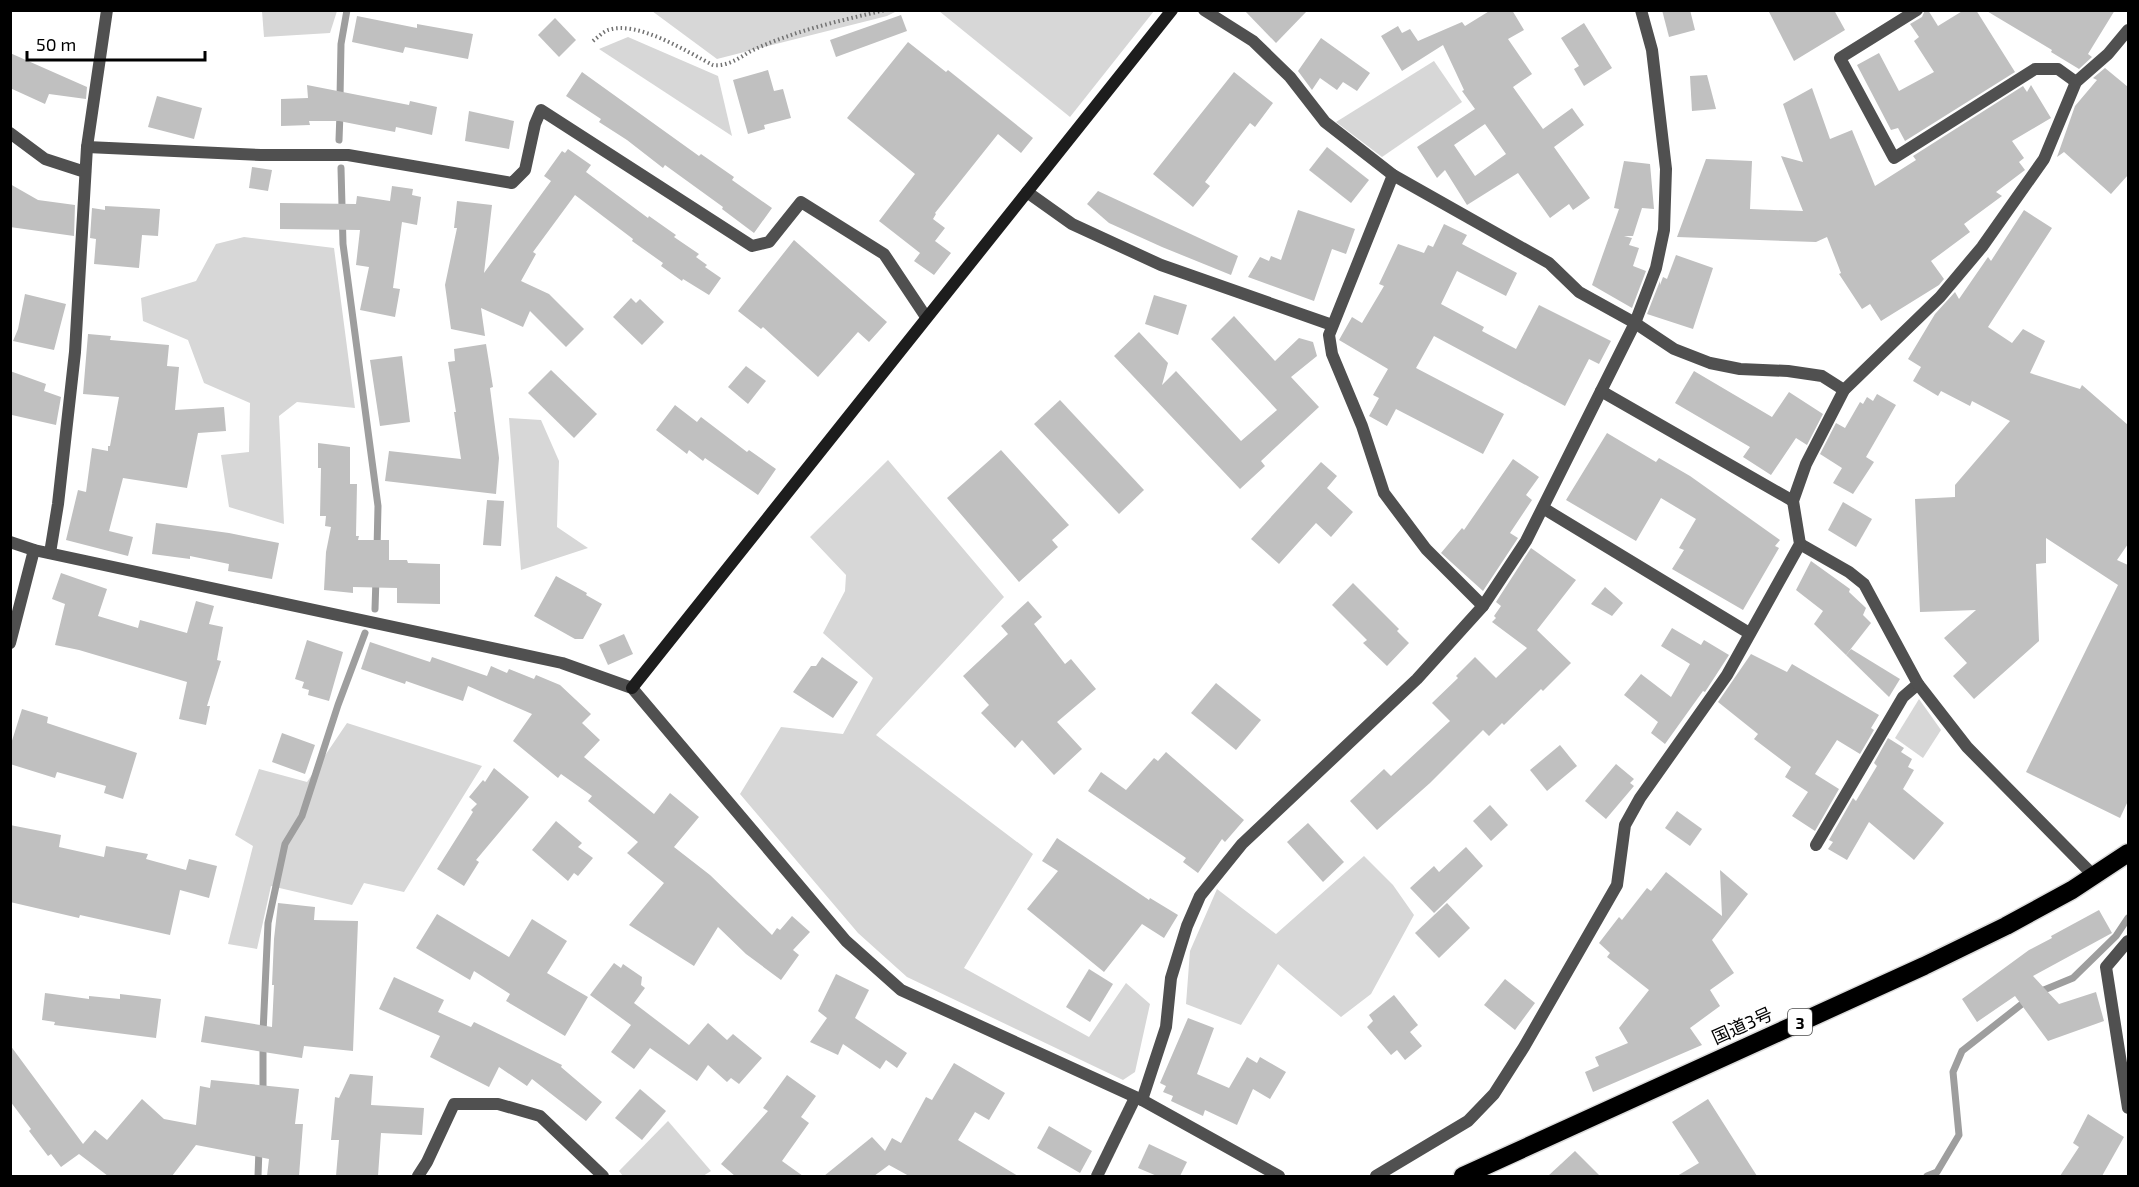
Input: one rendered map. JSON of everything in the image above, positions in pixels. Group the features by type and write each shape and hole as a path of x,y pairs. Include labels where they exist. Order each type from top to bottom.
{"highway":[{"name":"国道3号","path":"1463,1176 1924,966 2073,890 2128,853"}],"street":[{"path":"50,553 58,504 75,352 87,147 107,10"},
{"path":"632,688 1172,10"},
{"path":"1204,10 1253,40 1290,77 1325,122 1393,175 1549,263 1578,292 1635,323 1674,349 1710,363 1740,369 1788,371 1822,376 1844,390"},
{"path":"1097,1176 1139,1099 1166,1028 1171,978 1186,926 1200,896 1242,844 1417,679 1483,606 1526,541 1635,323 1656,268 1664,230 1666,169 1652,50 1641,10"},
{"path":"1917,10 1840,58 1894,158 2035,69 2058,69 2076,82"},
{"path":"1376,1176 1468,1121 1494,1094 1524,1047 1617,885 1625,825 1640,798 1727,675 1800,544 1793,501 1806,464 1844,390 1940,297 1982,247 2044,159 2076,82 2108,54 2128,30"},
{"path":"87,147 261,155 348,155 512,183 525,170 535,124 541,110 752,246 769,242 801,202 884,254 926,317"},
{"path":"10,133 45,159 85,172"},
{"path":"1393,175 1332,326 1329,335 1332,354 1362,426 1384,493 1426,549 1483,606"},
{"path":"1027,192 1072,224 1161,265 1332,326"},
{"path":"1601,391 1793,501"},
{"path":"1543,507 1749,633"},
{"path":"10,542 34,550 562,663 632,688 846,942 900,990 1139,1099 1279,1176"},
{"path":"1800,544 1849,572 1864,584 1918,684 1967,747 2094,876"},
{"path":"10,643 34,550"},
{"path":"1816,845 1903,697 1918,684"},
{"path":"2128,941 2106,967 2128,1108"},
{"path":"418,1176 454,1104 498,1104 540,1116 603,1176"}],"path":[{"path":"593,41 607,30 626,28 656,37 713,65 722,66 766,44 828,23 885,10"}],"shaded area":[{"path":"262,10 337,11 330,33 264,37"},
{"path":"652,11 897,11 887,16 717,59"},
{"path":"939,11 1154,11 1070,117"},
{"path":"628,37 718,76 732,136 599,49"},
{"path":"1434,61 1462,102 1382,157 1336,122"},
{"path":"244,237 334,248 355,408 297,402 279,416 284,524 229,507 221,455 249,452 250,403 204,383 188,340 143,321 141,298 196,281 216,244"},
{"path":"509,418 541,420 559,461 557,527 588,548 521,570"},
{"path":"888,460 1004,597 876,735 1033,854 964,968 1089,1037 1126,983 1150,1004 1135,1072 1123,1080 907,977 858,933 740,794 781,727 843,734 873,678 823,633 845,591 846,575 810,537"},
{"path":"1919,699 1941,730 1923,758 1895,738"},
{"path":"347,723 482,766 404,892 364,883 352,905 271,886 257,949 228,944 253,846 235,835 259,769 307,782"},
{"path":"1364,856 1393,885 1414,915 1371,994 1341,1017 1278,964 1241,1025 1186,1004 1190,951 1217,889 1276,934"},
{"path":"668,1121 711,1171 703,1176 623,1176 619,1171"}],"building":[{"path":"1244,10 1308,10 1276,43"},
{"path":"1491,10 1512,10 1524,30 1508,39 1532,74 1513,87 1543,129 1572,108 1584,125 1554,147 1590,198 1573,210 1569,204 1550,218 1518,173 1467,205 1445,170 1437,178 1417,147 1475,109 1462,91 1464,90 1443,45 1402,71 1381,36 1398,26 1402,33 1410,29 1418,41 1462,22 1465,26","holes":["1485,124 1506,154 1475,176 1454,145"]},
{"path":"1662,10 1690,10 1695,30 1669,37"},
{"path":"1768,10 1834,10 1845,30 1794,61"},
{"path":"1925,10 1928,10 1938,26 1964,10 1976,10 2015,72 1905,141 1898,128 1891,130 1857,65 1879,53 1899,91 1934,72 1914,41 1919,37 1910,24 1922,17"},
{"path":"1985,10 2115,10 2088,54 2092,57 2079,69"},
{"path":"901,15 907,31 836,57 830,40"},
{"path":"357,16 417,28 417,24 473,34 468,59 405,47 403,53 352,42"},
{"path":"555,18 576,40 559,57 538,35"},
{"path":"1584,23 1612,68 1584,86 1574,69 1579,66 1561,38"},
{"path":"1321,38 1370,73 1357,91 1343,82 1337,90 1320,78 1312,90 1298,71"},
{"path":"908,42 946,72 948,70 1033,138 1021,153 998,134 935,213 933,219 945,228 935,241 951,253 934,275 914,261 920,253 879,221 915,174 847,118"},
{"path":"10,53 87,87 86,99 49,94 45,104 10,88"},
{"path":"2105,68 2128,87 2128,175 2111,194 2064,152 2057,157 2075,106 2097,80 2093,78"},
{"path":"768,70 774,91 783,89 791,118 764,125 765,129 748,134 733,80"},
{"path":"582,72 699,156 701,154 734,177 732,180 772,208 754,233 722,209 723,207 665,165 663,168 599,122 601,119 566,96"},
{"path":"1234,72 1273,103 1255,127 1250,123 1205,182 1210,186 1193,207 1153,174"},
{"path":"1707,75 1716,109 1692,111 1690,76"},
{"path":"307,85 409,105 410,101 437,107 432,135 396,127 395,132 339,121 309,121 310,125 281,126 281,99 308,98"},
{"path":"2031,85 2051,118 2012,141 2024,158 2019,162 2025,170 1996,192 2002,196 1964,224 1970,232 1931,261 1944,279 1939,285 1881,321 1870,304 1862,309 1839,274 1841,273 1827,237 1816,242 1677,237 1706,159 1752,161 1750,209 1803,211 1781,156 1803,162 1783,104 1812,88 1830,139 1852,130 1875,186 1916,160 1913,156 2023,86 2027,92"},
{"path":"157,96 202,108 194,139 148,127"},
{"path":"469,111 514,121 509,149 465,141"},
{"path":"1327,147 1369,180 1351,203 1309,170"},
{"path":"568,149 591,165 586,172 648,218 649,216 676,235 674,237 699,254 696,257 707,265 705,267 721,278 709,295 683,279 682,281 661,266 663,263 575,195 533,252 536,254 521,281 549,294 584,329 566,347 530,311 523,327 481,308 485,336 451,329 445,285 457,228 454,228 457,201 492,205 484,273 551,181 544,176 562,151 565,153"},
{"path":"1624,161 1650,164 1654,209 1642,208 1633,236 1624,236 1632,238 1629,245 1639,248 1633,266 1646,271 1632,308 1592,285 1619,209 1614,208"},
{"path":"252,167 272,170 268,191 249,188"},
{"path":"10,184 38,200 75,205 74,236 10,227"},
{"path":"392,186 413,189 412,195 421,197 417,225 402,222 393,288 400,289 395,317 360,310 369,267 356,265 360,230 280,229 280,203 356,204 357,196 390,201"},
{"path":"1098,191 1238,256 1231,275 1109,223 1087,204"},
{"path":"105,206 160,209 158,236 142,235 139,268 94,264 96,239 90,238 92,208 105,210"},
{"path":"1298,210 1355,229 1346,254 1332,249 1314,301 1248,277 1260,257 1269,261 1271,256 1281,260"},
{"path":"2024,210 2052,228 1988,327 2012,343 2023,329 2045,341 2030,373 2080,389 2082,385 2128,425 2128,544 2117,560 2128,565 2128,801 2120,818 2026,772 2118,585 2046,538 2046,563 2036,564 2039,641 1974,699 1953,676 1967,663 1944,638 1976,610 1920,612 1915,499 1955,497 1955,485 2010,421 1972,401 1970,406 1941,391 1938,396 1913,381 1921,367 1908,359 1935,314 1955,292 1959,299 1988,257 1991,261"},
{"path":"1444,224 1467,235 1462,244 1517,273 1506,296 1457,271 1441,304 1484,327 1482,331 1516,349 1539,305 1611,341 1599,364 1589,359 1565,406 1434,336 1416,368 1504,414 1483,454 1396,409 1387,426 1369,416 1379,398 1373,395 1388,369 1339,340 1352,317 1362,323 1384,286 1379,284 1398,244 1424,253 1428,245 1433,247"},
{"path":"794,240 887,322 869,342 858,332 818,377 763,327 761,329 738,311"},
{"path":"1676,255 1713,268 1693,329 1647,314 1660,281 1660,285 1663,277 1667,279"},
{"path":"25,294 66,304 54,350 13,341 18,329"},
{"path":"1154,295 1187,305 1178,335 1145,324"},
{"path":"631,298 636,303 640,299 664,322 642,345 613,317"},
{"path":"1234,316 1275,361 1299,338 1313,342 1317,356 1291,377 1319,407 1261,461 1265,466 1240,489 1114,356 1139,332 1168,363 1162,385 1176,371 1241,441 1277,410 1211,339"},
{"path":"88,334 111,336 110,340 169,345 167,366 179,367 175,410 224,407 226,431 198,433 187,488 123,478 109,531 133,537 128,556 66,540 78,490 86,492 92,448 108,451 108,446 110,446 119,397 83,394"},
{"path":"486,344 493,387 490,388 499,458 496,494 385,481 389,451 461,459 448,362 455,361 454,349"},
{"path":"402,356 410,422 380,426 370,360"},
{"path":"746,366 766,381 748,404 728,387"},
{"path":"551,370 597,414 574,438 528,393"},
{"path":"10,371 46,384 44,391 61,397 56,425 12,415"},
{"path":"1694,371 1772,417 1789,392 1823,414 1807,445 1796,438 1771,475 1743,457 1750,447 1675,403"},
{"path":"1877,394 1896,405 1866,457 1874,462 1853,494 1833,483 1842,468 1820,454 1836,423 1845,428 1860,402 1863,404 1867,397 1873,401"},
{"path":"1060,400 1144,490 1119,514 1034,424"},
{"path":"675,405 697,422 701,417 747,452 749,450 776,469 758,495 705,458 703,461 689,450 687,454 656,430"},
{"path":"1607,433 1656,462 1659,458 1690,476 1780,540 1775,546 1779,548 1743,610 1672,569 1684,550 1679,548 1696,519 1661,498 1636,541 1566,500"},
{"path":"318,443 350,447 350,484 357,484 356,536 359,536 358,540 389,540 389,560 440,564 440,604 397,603 397,588 353,587 353,593 324,590 326,552 331,527 325,526 326,516 320,516 321,468 318,468"},
{"path":"1001,450 1069,525 1052,540 1058,547 1019,582 947,498"},
{"path":"1513,459 1539,477 1526,495 1532,500 1510,533 1518,538 1483,591 1441,553 1462,528 1464,530"},
{"path":"1321,462 1337,476 1327,488 1353,512 1331,537 1316,523 1279,564 1251,539"},
{"path":"487,500 504,501 501,546 483,545"},
{"path":"1843,502 1872,519 1856,547 1828,530"},
{"path":"156,523 229,533 279,543 272,579 228,571 229,564 190,556 190,559 152,554"},
{"path":"1531,548 1576,580 1537,630 1571,663 1504,725 1502,723 1489,736 1483,730 1430,783 1377,830 1350,801 1384,769 1391,776 1450,721 1432,703 1458,678 1456,676 1475,657 1496,678 1527,648 1492,622 1501,606 1496,602"},
{"path":"1811,561 1850,589 1849,592 1866,608 1863,615 1871,623 1846,655 1814,624 1823,611 1796,590"},
{"path":"61,573 107,589 98,616 138,628 140,620 187,633 196,601 214,606 209,624 223,627 217,660 221,661 207,706 210,706 206,725 179,719 187,682 55,645 65,604 52,599"},
{"path":"556,576 602,604 583,639 575,639 534,616"},
{"path":"1353,583 1399,629 1397,631 1409,643 1387,666 1363,643 1367,640 1332,605"},
{"path":"1605,587 1623,603 1612,616 1591,604"},
{"path":"1028,601 1042,617 1034,624 1065,664 1071,659 1096,689 1057,722 1082,749 1054,775 1022,740 1015,748 981,713 989,705 963,676 1008,634 1001,626"},
{"path":"1672,628 1701,645 1704,640 1729,655 1705,692 1703,691 1665,744 1651,733 1658,722 1624,695 1641,674 1671,697 1690,664 1661,646"},
{"path":"624,634 633,654 608,665 599,645"},
{"path":"307,640 343,652 329,701 308,695 309,690 302,688 304,682 295,679"},
{"path":"370,642 430,662 432,657 487,676 491,666 507,673 509,669 534,679 536,675 560,685 591,714 582,723 600,740 584,757 654,814 670,793 699,817 674,847 710,875 772,935 777,928 780,930 792,916 810,932 793,950 799,955 781,980 746,954 718,927 694,966 629,925 664,883 627,853 638,842 588,801 592,796 561,774 558,778 513,741 532,714 468,686 463,701 406,681 405,684 361,669"},
{"path":"1851,649 1900,679 1889,697 1846,655"},
{"path":"1751,654 1787,672 1792,664 1879,715 1871,728 1874,730 1860,754 1837,740 1815,774 1839,789 1815,831 1792,816 1808,792 1785,777 1791,767 1754,739 1758,734 1718,702"},
{"path":"822,657 858,682 833,718 793,692 811,666 816,666"},
{"path":"1216,683 1261,720 1236,750 1191,713"},
{"path":"22,709 48,717 47,723 137,753 123,799 104,793 106,786 57,772 55,778 10,764 10,747"},
{"path":"282,733 315,745 305,774 272,762"},
{"path":"1888,738 1904,748 1901,752 1912,759 1908,767 1914,770 1903,789 1944,823 1914,860 1869,822 1847,860 1828,849 1833,842 1829,840 1853,798 1856,801 1877,766 1874,763"},
{"path":"1560,745 1577,766 1547,791 1530,770"},
{"path":"1166,752 1244,820 1225,842 1222,839 1198,873 1183,862 1186,858 1088,791 1101,772 1126,790 1154,758 1158,761"},
{"path":"1616,764 1634,779 1630,783 1634,786 1606,819 1585,801"},
{"path":"494,768 529,797 476,860 479,862 464,886 437,869 473,812 471,810 477,804 469,797 483,780 485,782"},
{"path":"1490,805 1508,825 1491,841 1473,821"},
{"path":"1677,811 1702,829 1690,846 1665,828"},
{"path":"556,821 582,843 578,847 593,858 578,876 574,873 568,881 532,850"},
{"path":"1308,823 1344,862 1323,882 1287,842"},
{"path":"10,825 61,835 59,847 104,857 106,846 148,854 146,859 186,870 189,859 217,866 209,898 180,890 170,935 10,902"},
{"path":"1057,838 1149,900 1150,898 1178,915 1164,938 1142,924 1104,972 1027,909 1058,871 1042,861"},
{"path":"1466,847 1483,866 1434,913 1410,888 1434,866 1439,872"},
{"path":"1720,870 1748,894 1712,940 1734,973 1710,990 1720,1006 1690,1028 1702,1045 1593,1092 1585,1072 1599,1066 1595,1057 1628,1043 1619,1028 1649,990 1607,957 1610,953 1599,943 1619,917 1622,920 1647,888 1651,891 1666,872 1722,916"},
{"path":"278,903 315,907 314,920 358,921 353,1051 304,1046 302,1058 201,1042 205,1016 272,1027 274,939"},
{"path":"1447,903 1470,928 1439,958 1415,933"},
{"path":"2099,910 2112,933 2033,976 2059,1004 2096,992 2104,1021 2048,1041 2015,996 1977,1022 1962,999 2029,950"},
{"path":"437,914 509,957 532,919 567,941 547,973 588,997 565,1036 506,1001 510,994 474,971 470,980 416,948"},
{"path":"614,963 621,968 623,964 642,977 641,985 645,988 634,1003 689,1045 708,1023 727,1040 733,1034 762,1058 739,1084 731,1078 727,1082 708,1065 697,1081 650,1048 634,1069 611,1052 631,1025 590,995"},
{"path":"1089,969 1113,984 1090,1022 1066,1007"},
{"path":"836,974 869,990 855,1018 907,1053 897,1068 886,1060 880,1069 843,1044 838,1055 810,1042 827,1018 818,1011"},
{"path":"394,977 444,1000 438,1012 471,1027 474,1022 562,1065 561,1067 602,1102 586,1121 532,1079 527,1086 499,1067 489,1087 430,1057 440,1036 379,1009"},
{"path":"1505,979 1535,1003 1515,1030 1484,1005"},
{"path":"45,993 89,999 89,996 120,999 120,994 161,999 156,1038 54,1025 55,1022 42,1020"},
{"path":"1394,995 1418,1025 1410,1032 1422,1046 1405,1060 1397,1050 1391,1055 1367,1027 1373,1021 1369,1015"},
{"path":"1188,1018 1214,1028 1197,1074 1229,1088 1247,1057 1257,1063 1260,1057 1286,1072 1270,1099 1253,1089 1237,1125 1205,1110 1203,1116 1171,1101 1173,1096 1163,1092 1166,1086 1160,1083"},
{"path":"10,1045 83,1144 95,1130 107,1140 142,1099 164,1119 196,1125 200,1086 210,1088 211,1080 299,1089 295,1124 303,1124 299,1176 267,1176 269,1159 196,1145 172,1176 108,1176 79,1154 61,1167 51,1154 48,1156 10,1101"},
{"path":"954,1063 1005,1093 989,1120 975,1112 958,1140 1018,1176 909,1176 889,1165 874,1176 824,1176 872,1137 885,1151 892,1138 901,1143 926,1097 932,1100"},
{"path":"350,1074 373,1076 371,1105 424,1108 422,1135 381,1133 378,1176 336,1176 339,1140 331,1140 335,1097 339,1098"},
{"path":"787,1075 816,1096 801,1117 809,1123 782,1161 803,1176 735,1176 721,1164 768,1111 763,1108"},
{"path":"640,1089 666,1111 642,1140 615,1118"},
{"path":"1708,1099 1757,1176 1677,1176 1699,1163 1672,1122"},
{"path":"2088,1114 2124,1137 2102,1176 2060,1176 2079,1147 2073,1143"},
{"path":"1049,1126 1092,1151 1080,1173 1037,1148"},
{"path":"1149,1144 1187,1162 1180,1176 1157,1176 1138,1168"},
{"path":"1575,1151 1600,1176 1548,1176"}],"waterway":[{"path":"340,98 341,44 347,10"},
{"path":"339,140 340,113"},
{"path":"341,168 343,244 378,506 377,549"},
{"path":"375,609 376,578"},
{"path":"263,1033 268,923 285,844 302,816 338,705 365,633"},
{"path":"2039,992 2073,978 2116,936 2128,918"},
{"path":"1927,1176 1937,1172 1959,1135 1953,1072 1962,1051 2027,1000"},
{"path":"263,1044 263,1093"},
{"path":"258,1176 259,1149"}]}
